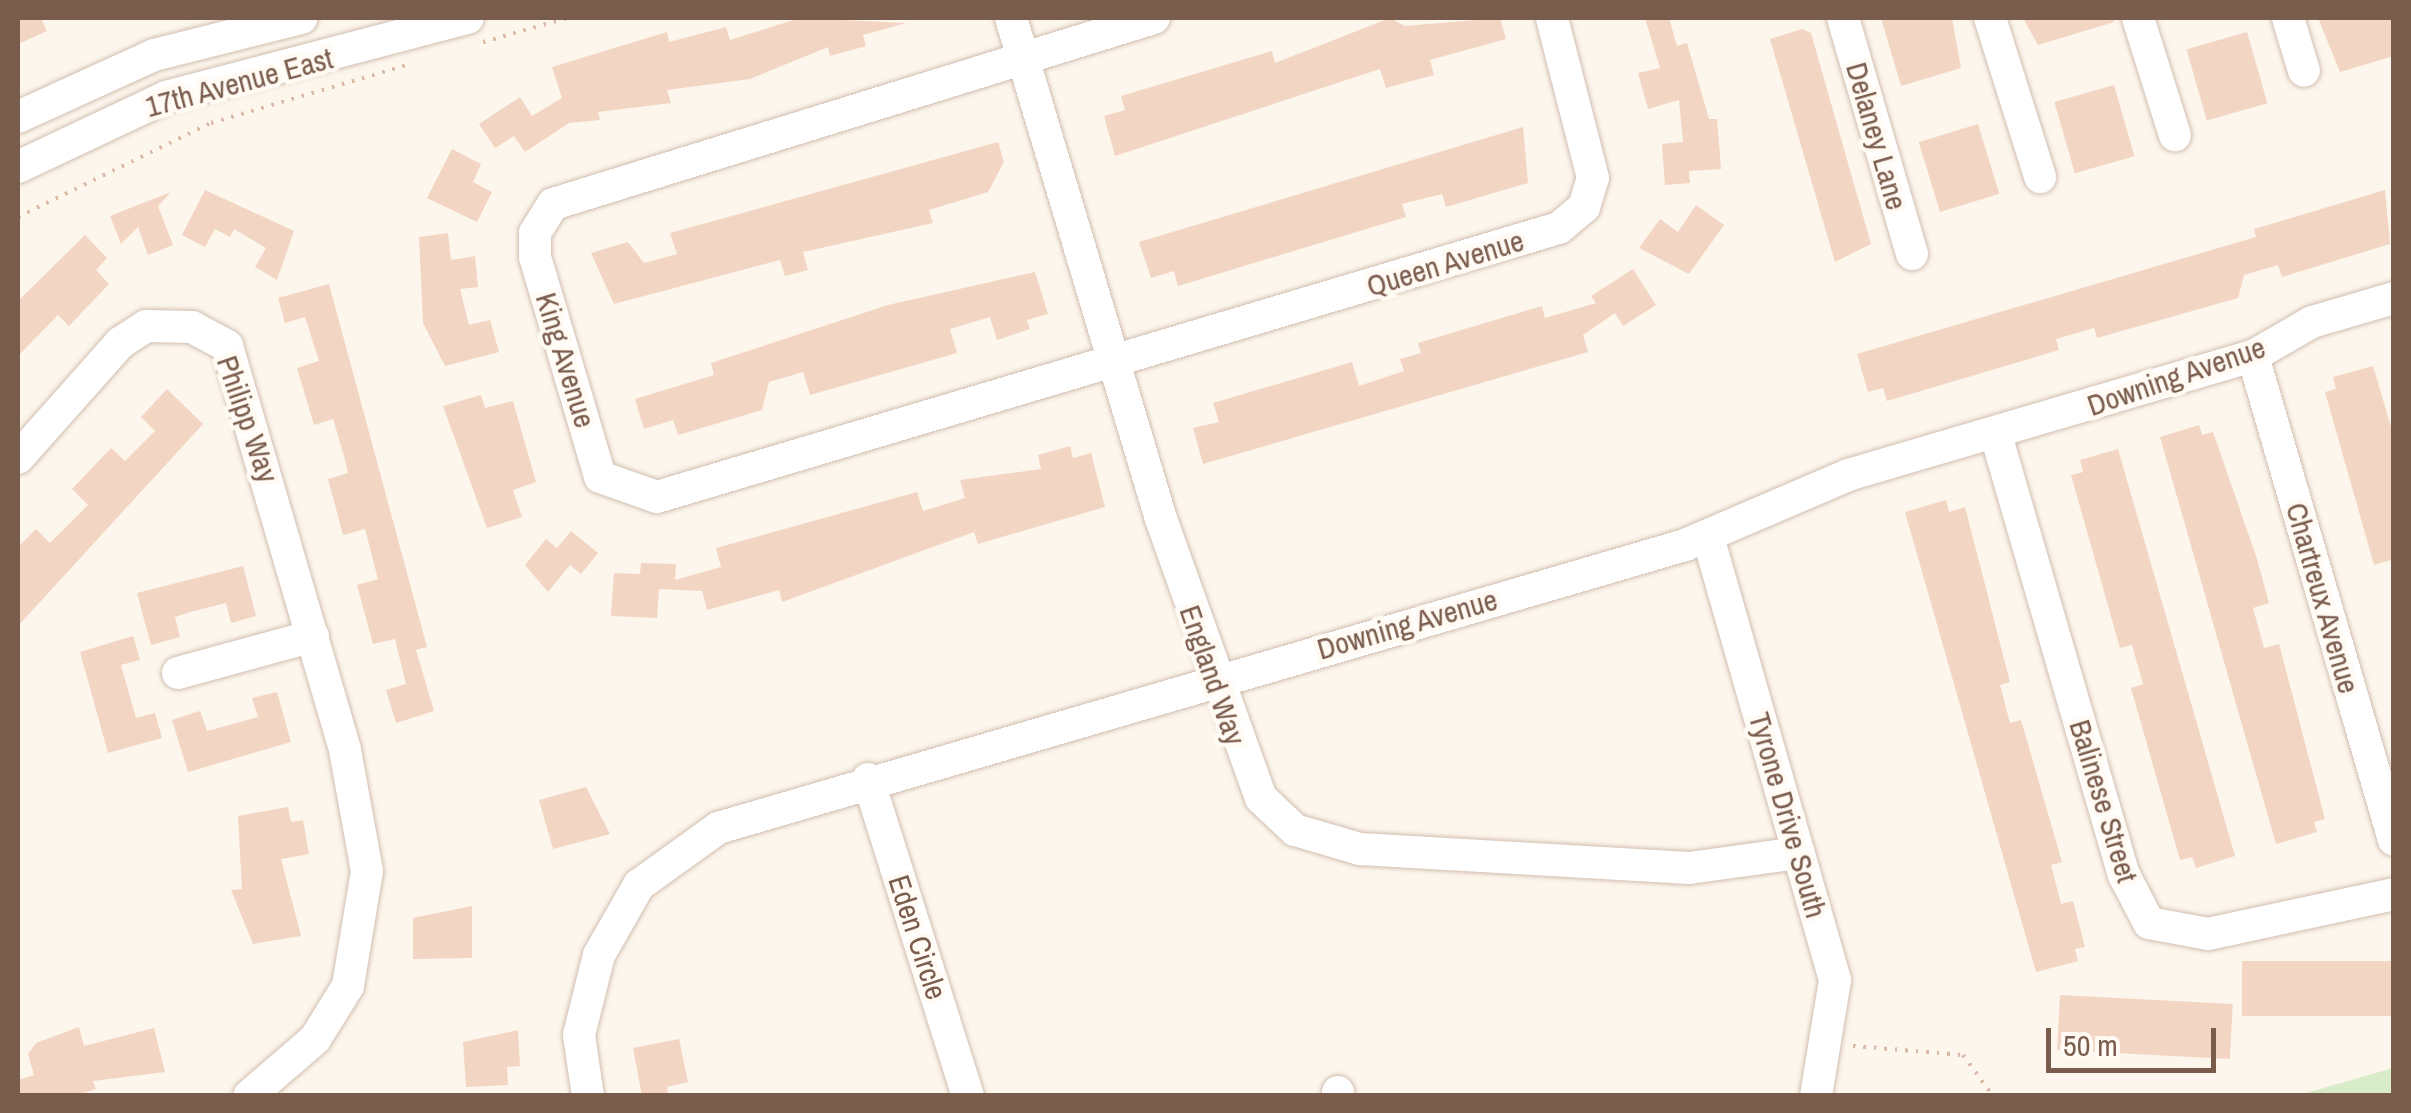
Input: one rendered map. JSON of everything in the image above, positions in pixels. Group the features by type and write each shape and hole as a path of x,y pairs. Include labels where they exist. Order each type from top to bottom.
{"street":[{"name":"17th Avenue East","path":"18,117 154,55 300,18"},
{"path":"300,18 314,63"},
{"name":"England Way","path":"1011,18 1112,364 1214,680 1261,798 1322,843 1689,868 1798,852"},
{"path":"1022,58 1154,18"},
{"name":"Queen Avenue","path":"1112,364 1559,228 1584,207 1593,178 1552,18"},
{"name":"Delaney Lane","path":"1843,18 1912,254"},
{"path":"1990,18 2040,177"},
{"path":"2138,18 2175,134"},
{"path":"2288,18 2304,71"},
{"name":"17th Avenue East","path":"18,166 166,97 470,31"},
{"name":"King Avenue","path":"1022,58 579,192 554,204 535,233 535,257 600,477 627,494 657,497 1112,364"},
{"name":"Downing Avenue","path":"588,1096 584,1001 639,885 718,828 868,779 1708,536 1848,476 2253,356 2312,322 2394,298"},
{"name":"Philipp Way","path":"18,458 120,343 146,326 192,326 227,346 313,636 358,810 367,871 361,940 348,986 315,1039 249,1096"},
{"name":"Chartreux Avenue","path":"2253,356 2394,840"},
{"name":"Balinese Street","path":"1996,434 2124,875 2150,923 2208,934 2394,894"},
{"name":"Tyrone Drive South","path":"1708,536 1835,980 1829,1043 1816,1096"},
{"path":"178,673 313,636"},
{"name":"Eden Circle","path":"868,779 968,1096"}],"path":[{"path":"470,31 566,18"},
{"path":"18,217 211,123 417,62"},
{"path":"1829,1043 1963,1055 1977,1063 1993,1096"}],"green space":[{"path":"2393,1068 2393,1095 2299,1095"}],"building":[{"path":"18,18 41,18 47,31 18,44"},
{"path":"800,18 906,23 863,35 866,46 830,56 828,47 750,79 667,90 671,103 598,112 600,120 569,123 525,152 514,136 495,148 479,124 520,97 532,116 562,98 552,67 667,32 669,42 726,27 730,40"},
{"path":"1390,18 1405,26 1500,18 1506,39 1430,60 1434,75 1386,88 1380,69 1115,156 1104,116 1125,110 1121,96 1272,51 1275,63"},
{"path":"1645,18 1669,18 1677,46 1687,43 1709,119 1717,119 1721,169 1689,171 1690,183 1665,185 1662,144 1683,142 1679,100 1648,109 1638,73 1660,68"},
{"path":"1881,18 1952,18 1961,68 1901,86"},
{"path":"2023,18 2113,18 2114,22 2038,45"},
{"path":"2318,18 2394,18 2394,56 2340,72"},
{"path":"1802,29 1811,33 1871,244 1835,262 1770,39"},
{"path":"2247,32 2267,103 2207,120 2186,49"},
{"path":"2114,85 2134,156 2075,173 2054,102"},
{"path":"1978,124 1999,194 1940,212 1919,142"},
{"path":"1523,127 1528,183 1446,207 1442,194 1402,204 1406,217 1178,286 1174,271 1151,278 1139,242"},
{"path":"998,142 1004,162 988,192 929,210 933,223 803,252 808,270 785,276 780,260 614,304 591,253 628,242 644,263 677,254 670,233"},
{"path":"452,149 481,164 473,182 492,192 477,222 427,198"},
{"path":"205,190 294,231 277,280 255,267 266,248 234,229 230,237 215,229 205,247 182,235"},
{"path":"2385,190 2390,244 2282,277 2278,265 2244,275 2238,298 2097,338 2094,328 2056,339 2059,350 1887,401 1883,388 1868,392 1857,354 2256,237 2254,229"},
{"path":"171,192 158,206 173,245 148,255 138,227 121,244 110,216"},
{"path":"1696,205 1724,225 1689,274 1639,248 1660,219 1678,232"},
{"path":"448,233 451,260 475,256 478,287 460,289 469,325 490,320 499,352 445,366 423,323 419,237"},
{"path":"85,235 107,258 96,270 109,284 69,326 58,315 18,356 18,301"},
{"path":"1633,269 1656,305 1623,326 1615,313 1583,335 1588,352 1203,464 1193,428 1219,422 1213,403 1352,362 1359,386 1404,371 1400,359 1421,353 1418,343 1542,306 1545,318 1596,303 1591,296"},
{"path":"1035,272 1048,314 1027,320 1030,329 997,340 990,317 950,329 957,353 810,395 803,372 769,382 762,410 678,435 673,420 644,429 635,399 714,375 711,363 888,305"},
{"path":"329,284 427,647 416,650 434,711 396,723 386,690 406,684 395,639 373,644 357,585 378,579 365,529 343,535 328,479 348,473 344,456 333,419 314,425 297,368 319,361 305,317 285,323 278,298"},
{"path":"2373,366 2394,437 2394,559 2374,565 2325,392 2336,389 2333,377"},
{"path":"167,389 203,424 18,626 18,547 36,529 50,543 88,505 72,489 111,448 125,461 155,431 141,417"},
{"path":"481,395 485,408 513,401 536,482 513,490 522,517 487,528 443,406"},
{"path":"2199,425 2202,435 2213,432 2257,559 2269,603 2253,608 2264,648 2279,644 2325,819 2314,822 2317,832 2276,844 2160,437"},
{"path":"1070,446 1073,458 1091,453 1105,507 978,544 974,532 782,602 779,590 707,610 702,591 659,589 657,618 611,616 614,573 640,574 641,563 676,564 675,580 721,567 716,548 917,492 923,511 965,498 960,480 1041,469 1038,455"},
{"path":"2118,449 2235,856 2196,868 2192,857 2180,860 2131,688 2143,684 2132,645 2120,648 2071,475 2083,472 2080,460"},
{"path":"1946,500 1949,512 1965,507 2010,682 2000,685 2010,723 2021,720 2062,862 2051,865 2061,904 2073,901 2085,947 2075,949 2078,961 2036,972 1905,512"},
{"path":"571,531 598,553 581,574 570,565 548,592 525,565 546,539 557,548"},
{"path":"243,566 256,616 231,623 226,603 190,612 175,617 180,637 151,645 137,593"},
{"path":"133,636 140,660 121,665 136,718 155,713 162,738 108,753 80,652"},
{"path":"277,692 291,742 188,772 172,720 200,711 207,731 222,727 258,717 252,698"},
{"path":"586,787 610,834 553,849 539,800"},
{"path":"288,807 291,822 303,820 309,854 281,859 301,936 253,944 231,890 242,889 238,816"},
{"path":"472,906 472,958 413,959 413,918"},
{"path":"2242,961 2394,961 2394,1016 2242,1016"},
{"path":"2060,995 2233,1004 2230,1059 2057,1050"},
{"path":"79,1027 84,1046 154,1028 165,1072 93,1081 96,1089 73,1096 18,1096 18,1080 34,1075 28,1054 36,1043"},
{"path":"518,1030 520,1066 507,1067 508,1085 466,1087 463,1042"},
{"path":"679,1039 688,1082 667,1087 668,1096 642,1096 633,1048"}]}
